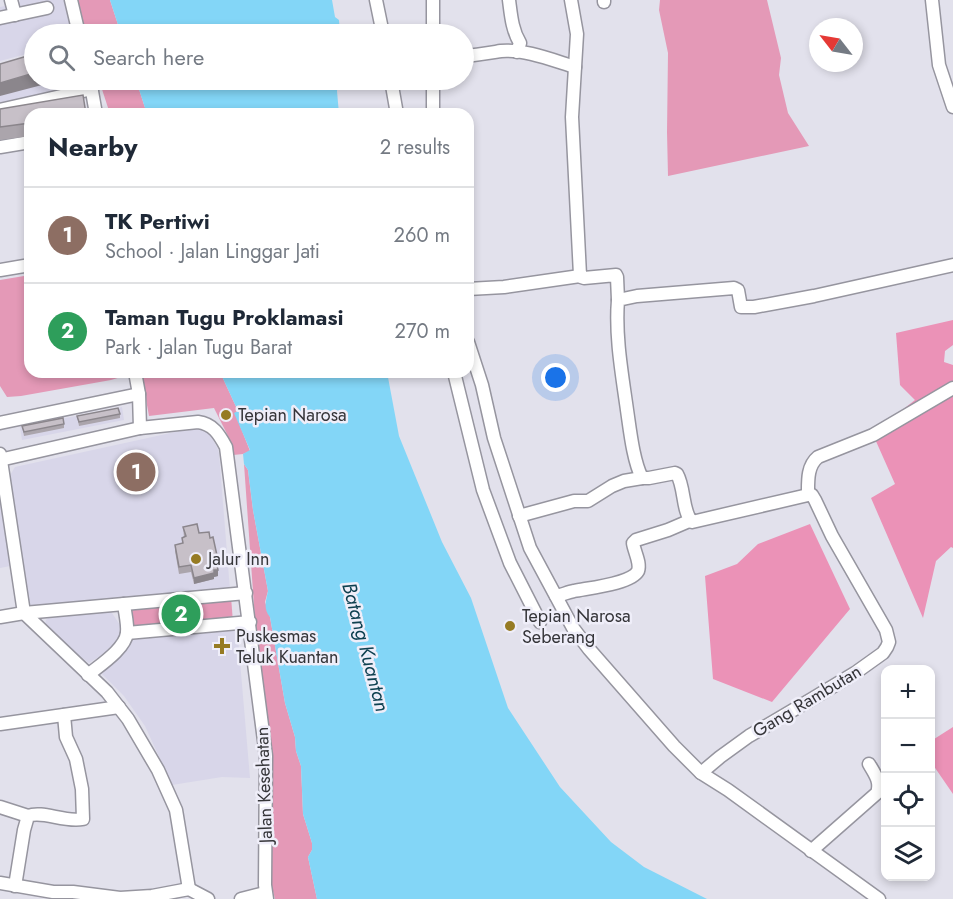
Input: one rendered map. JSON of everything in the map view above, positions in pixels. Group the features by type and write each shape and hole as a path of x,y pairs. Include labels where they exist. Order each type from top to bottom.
{"street":[{"path":"11,0 15,15"},
{"path":"71,0 77,24"},
{"path":"376,0 381,24"},
{"path":"433,24 433,0 438,0"},
{"path":"509,0 512,23 520,43 517,52"},
{"path":"571,0 578,34 572,117 580,276"},
{"path":"932,0 939,65 953,107"},
{"path":"0,18 47,8"},
{"path":"474,56 502,51 517,52 575,67"},
{"path":"0,110 70,90"},
{"path":"92,90 95,108"},
{"path":"393,90 397,108"},
{"path":"433,90 433,108"},
{"path":"0,147 24,143"},
{"path":"618,300 637,296 734,288 738,291 741,307 754,306 814,296 953,265"},
{"path":"0,270 24,266"},
{"path":"474,289 616,274 621,365 631,438 642,478"},
{"path":"474,360 494,438 530,548 573,628 674,746 701,773 879,899"},
{"path":"136,378 140,428"},
{"path":"455,378 483,490 510,563 540,622"},
{"path":"556,596 613,584 637,573 639,568 633,543 636,540 689,521 694,522 808,495 808,473 818,457 873,435 953,388"},
{"path":"0,423 139,394"},
{"name":"Jalan Kesehatan","path":"0,458 140,428 198,422 210,426 217,432 226,447 266,756 266,896"},
{"path":"0,458 24,613 107,692 128,719 158,770 176,810 189,889"},
{"path":"519,516 574,501 588,501 624,481 672,473 677,474 683,488 689,521"},
{"name":"Gang Rambutan","path":"701,773 749,736 855,673 883,653 889,642 886,630 832,536 815,500 812,495 808,495"},
{"path":"0,617 246,593"},
{"path":"88,675 123,644 127,633 124,604"},
{"path":"127,633 250,622"},
{"path":"0,724 119,707"},
{"path":"0,807 28,816 34,814 69,820 83,819 82,789 76,759 66,737 64,715"},
{"path":"811,851 878,793 879,782 869,764"},
{"path":"15,886 28,816"},
{"path":"0,883 53,892 120,898 153,896 189,889 208,899"},
{"path":"241,899 266,896"}],"shaded area":[{"path":"20,0 64,0 70,24 24,24 24,55 0,61 0,7 20,2"},
{"path":"76,0 110,0 118,24 83,24"},
{"path":"660,0 767,0 781,58 779,75 788,113 809,146 668,176 668,53 659,10"},
{"path":"0,73 24,78 24,90 81,90 86,108 24,108 24,138 0,142"},
{"path":"102,90 139,90 145,108 108,108"},
{"path":"24,276 24,378 118,378 7,397 0,386 0,280"},
{"path":"953,320 953,345 945,351 944,362 953,365 953,548 951,547 936,561 923,618 871,498 895,484 875,439 892,418 915,400 900,385 896,333"},
{"name":"Tepian Narosa","path":"142,378 223,378 238,411 235,413 250,451 233,455 227,434 214,408 149,416"},
{"path":"122,407 124,420 22,440 20,427"},
{"path":"198,427 210,435 219,453 230,590 32,607 26,602 9,477 15,467"},
{"path":"244,464 248,470 268,591 265,602 270,617 285,703 301,766 303,814 312,843 312,850 308,857 317,899 275,899 270,879 265,695 255,620"},
{"path":"0,480 10,566 0,568"},
{"path":"810,524 850,609 772,702 713,679 705,576 737,564 758,544"},
{"path":"231,597 233,622 131,631 129,606"},
{"path":"110,610 120,625 119,640 111,649 89,663 48,632 45,626 46,620 52,615"},
{"path":"237,626 250,778 222,777 172,785 145,726 124,696 102,674 137,634"},
{"path":"953,727 953,794 935,768 935,738"}],"water":[{"path":"110,0 332,0 335,17 339,20 339,24 118,24"},
{"path":"139,90 337,90 338,108 145,108"},
{"name":"Batang Kuantan","path":"223,378 388,378 399,436 442,542 471,598 508,708 560,787 611,842 644,867 707,899 317,899 308,857 312,850 312,843 303,814 301,766 285,703 270,617 266,608 268,591 248,470 244,464 243,454 250,450 234,413 238,411"}],"building":[{"path":"24,57 24,76 0,83 0,64"},
{"path":"83,95 85,108 24,108 24,124 0,127 0,109"},
{"path":"118,408 120,414 79,422 77,416"},
{"path":"63,418 64,424 24,432 22,426"},
{"name":"Jalur Inn","path":"197,524 199,533 209,532 210,538 213,537 218,570 194,578 191,565 179,567 175,545 183,543 182,538 186,536 183,527"}],"place":[{"name":"Tepian Narosa","path":"226,415"},
{"name":"TK Pertiwi","path":"136,472"},
{"name":"Jalur Inn","path":"196,559"},
{"name":"Taman Tugu Proklamasi","path":"181,614"},
{"name":"Tepian Narosa Seberang","path":"510,626"},
{"name":"Puskesmas Teluk Kuantan","path":"222,646"}]}
